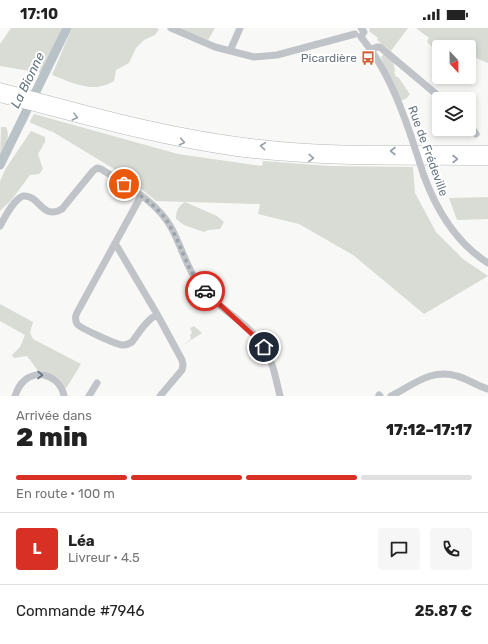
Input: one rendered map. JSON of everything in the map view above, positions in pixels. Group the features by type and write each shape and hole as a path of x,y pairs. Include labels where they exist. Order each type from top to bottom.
{"highway":[{"path":"0,88 26,100"},
{"path":"0,97 40,103 229,150 300,157 342,159 488,160"},
{"path":"145,130 223,141 296,148 363,151 488,151"}],"street":[{"path":"171,28 208,45 254,57 268,57 306,48 359,30"},
{"path":"230,51 240,28"},
{"name":"Rue de Frédeville","path":"359,30 392,86 424,176 438,210 450,228 468,248 488,263"},
{"path":"371,50 380,47 434,92"},
{"path":"0,226 17,200 23,196 29,197 51,212 57,212 62,209 93,171 97,168 101,169 141,196 156,208 166,219 172,229 188,267 201,287 264,347 280,396"},
{"path":"141,196 76,315 76,323 79,327 125,345 132,342 144,324 151,317 157,314"},
{"path":"115,243 182,360 182,370 160,396"},
{"path":"15,396 20,385 26,379 32,375 40,374 46,375 53,379 63,391 64,396"},
{"path":"392,396 420,378 433,374 456,375 488,389"},
{"path":"89,396 97,383"}],"shaded area":[{"path":"11,28 62,28 41,73 0,66 0,44"},
{"path":"72,28 159,29 155,35 144,40 136,48 129,63 116,70 114,81 106,85 91,87 75,84 52,75"},
{"path":"179,28 215,28 208,40"},
{"path":"370,28 408,28 391,51 377,40 378,38 370,32"},
{"path":"416,28 488,28 488,63 476,58 476,40 432,40 432,47 427,42 429,38"},
{"path":"384,54 393,61 396,77 398,77 410,94 407,98 401,101 385,69 381,57"},
{"path":"34,114 178,154 262,166 263,161 329,166 413,167 415,193 436,232 463,259 488,276 424,314 353,255 299,224 258,214 260,204 156,201 124,175 53,132 31,123 30,121"},
{"path":"1,127 6,127 8,139 0,158"},
{"path":"31,131 45,137 45,142 38,154 43,169 39,174 30,175 13,198 0,211 0,181 6,168"},
{"path":"488,197 488,219 457,220 449,198"},
{"path":"185,202 217,216 224,222 220,229 208,230 204,232 184,225 176,219 178,209"},
{"path":"0,304 33,322 30,333 33,339 81,364 67,387 65,388 60,380 54,375 47,372 38,371 27,356 14,358 12,355 20,347 25,335 0,321"},
{"path":"194,326 202,333 180,347 191,339 190,335 192,333 190,328"}],"waterway":[{"name":"La Bionne","path":"0,165 67,28"}],"way so far":[{"path":"124,184 156,208 166,219 172,229 188,267 205,291"}],"place":[{"name":"Picardière","path":"368,58"}],"route":[{"path":"205,291 264,347"}]}
